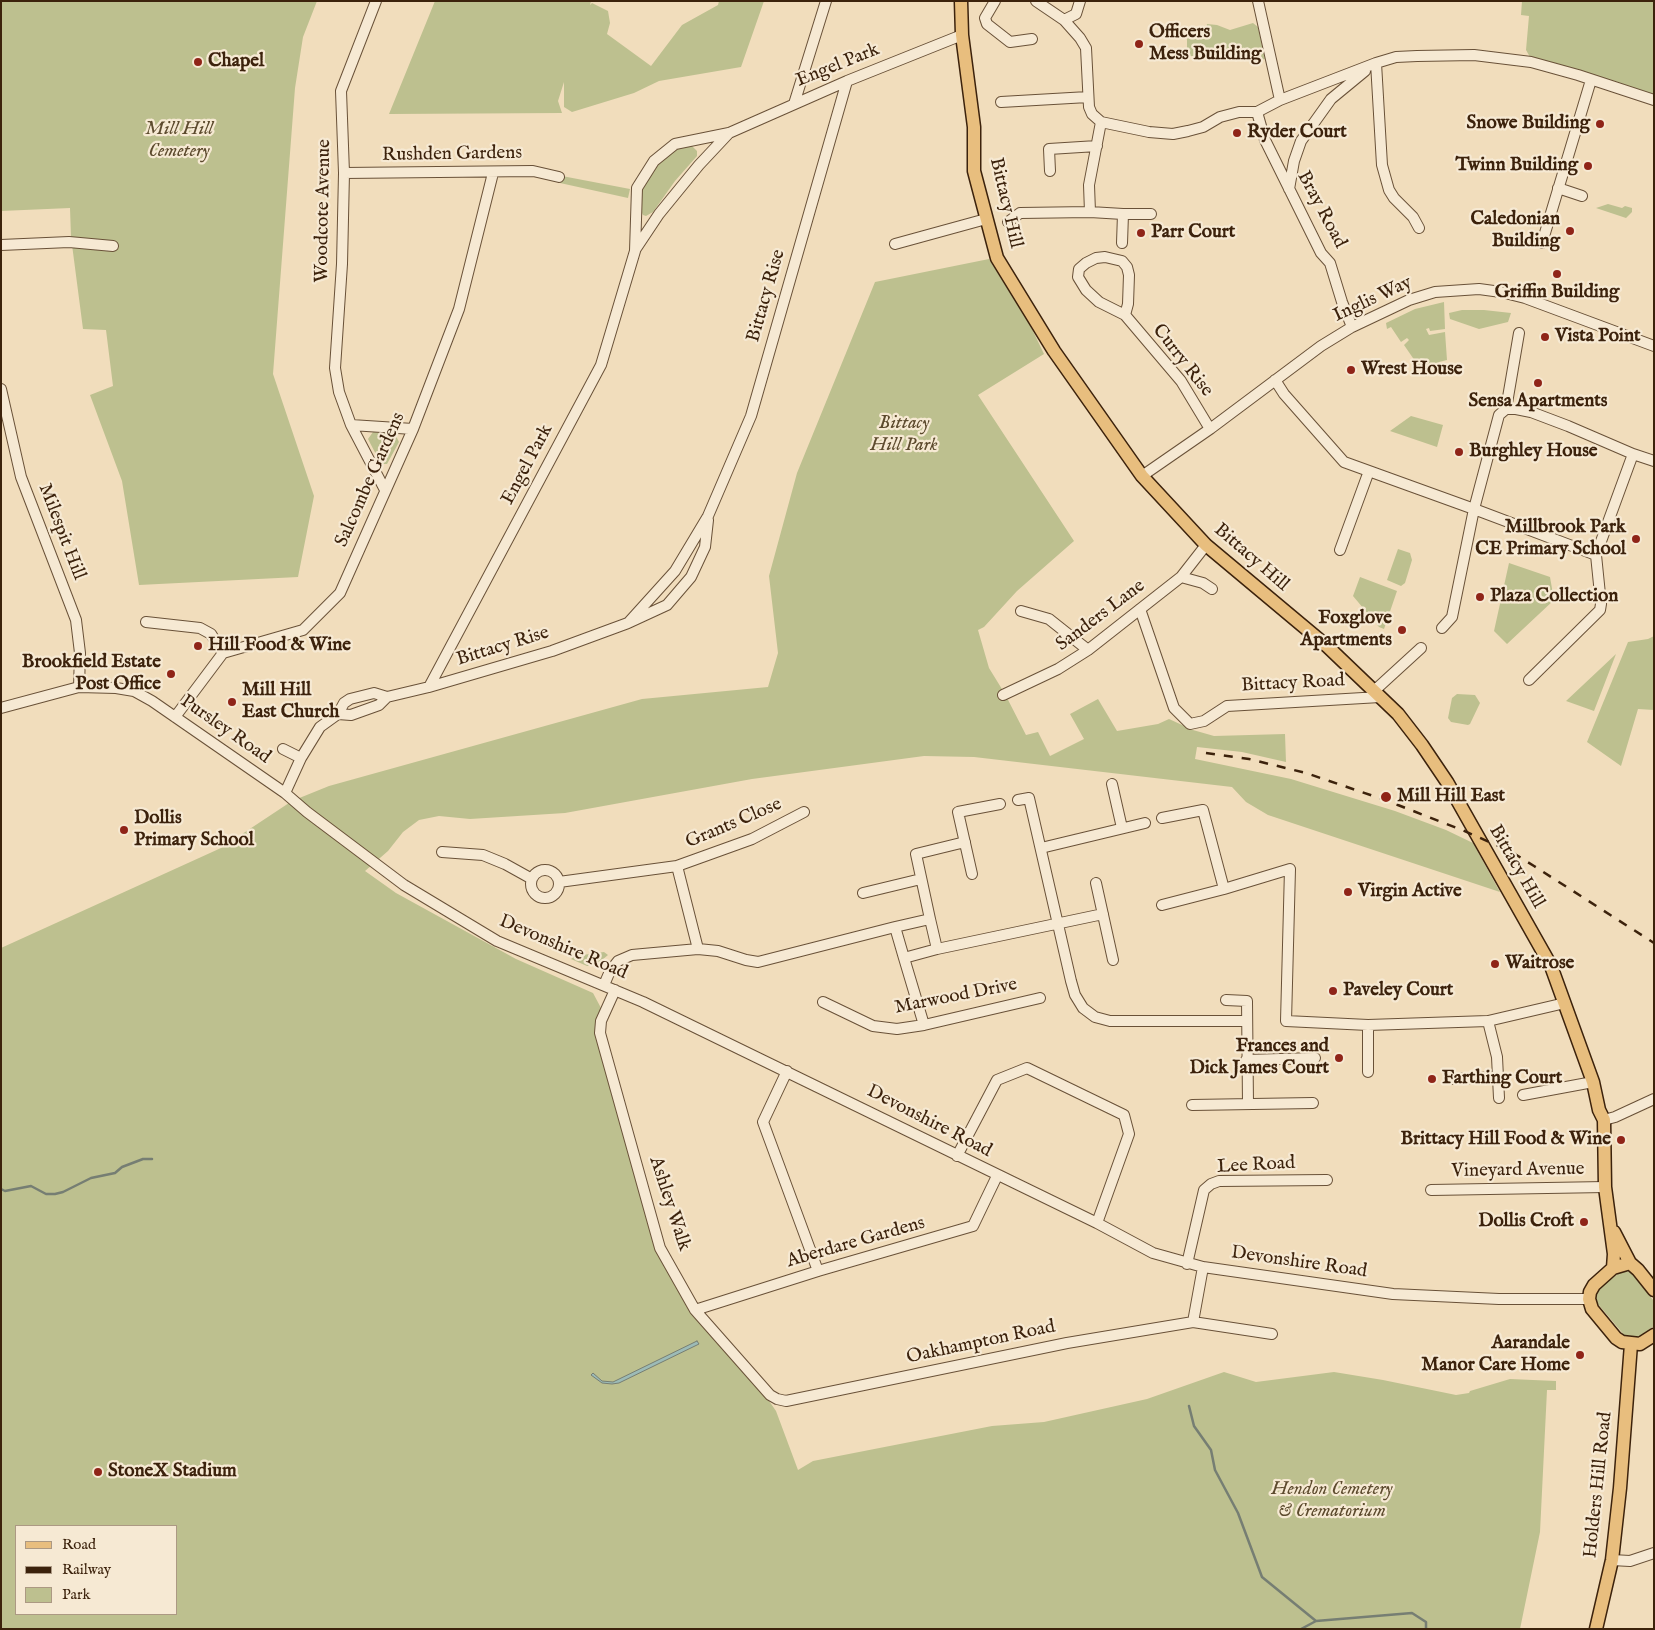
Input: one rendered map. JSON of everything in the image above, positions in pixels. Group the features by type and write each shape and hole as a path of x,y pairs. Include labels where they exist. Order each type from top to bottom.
{"main road":[{"name":"Bittacy Hill","path":"961,1 962,35 974,127 974,171 997,258 1054,351 1142,476 1206,545 1328,647 1398,714 1447,782 1551,966 1593,1082 1599,1110 1604,1120 1605,1187 1614,1254 1613,1268"},
{"name":"Bittacy Hill","path":"1610,1223 1630,1263 1654,1290"},
{"path":"1630,1263 1613,1268 1594,1284 1589,1299 1592,1309 1616,1338 1622,1342 1640,1344 1654,1335"},
{"name":"Holders Hill Road","path":"1596,1629 1612,1560 1620,1488 1631,1344"}],"street":[{"name":"Woodcote Avenue","path":"376,1 340,91 344,173 342,264 335,368 339,392 351,425 385,490"},
{"path":"794,104 826,1"},
{"path":"995,1 986,18 987,24 1010,42 1032,39"},
{"path":"1036,1 1064,20 1086,48 1088,97 1092,114 1101,122 1149,132 1172,134 1199,128 1220,117 1238,112 1257,112 1280,100 1376,63 1396,57 1410,56 1474,55 1531,62 1654,100"},
{"path":"1064,20 1076,14 1080,1"},
{"path":"1258,1 1280,100"},
{"name":"Engel Park","path":"430,687 601,365 635,251 637,188 654,161 675,144 729,133 847,81 962,35"},
{"path":"1289,189 1294,161 1301,141 1331,99 1376,63"},
{"path":"1376,63 1382,165 1389,190 1394,198 1413,217 1419,228"},
{"path":"1542,243 1591,80"},
{"name":"Bittacy Rise","path":"628,623 675,572 708,516 751,416 847,81"},
{"path":"1001,102 1088,97"},
{"name":"Bray Road","path":"1257,112 1264,140 1321,253 1330,264 1352,327"},
{"path":"1090,212 1089,185 1101,122"},
{"name":"Engel Park","path":"635,251 659,214 699,164 729,133"},
{"path":"1050,171 1048,149 1097,146"},
{"name":"Rushden Gardens","path":"344,173 533,172 559,177"},
{"name":"Salcombe Gardens","path":"223,653 303,630 340,593 413,429 459,309 493,173"},
{"path":"1558,188 1582,196"},
{"path":"1008,222 1020,213 1090,212 1151,214"},
{"path":"1122,244 1123,214"},
{"path":"895,244 986,219"},
{"path":"1,245 69,242 113,246"},
{"name":"Curry Rise","path":"1125,315 1128,304 1129,275 1122,261 1105,257 1096,258 1086,263 1080,270 1078,277 1086,290 1099,302 1125,315 1181,381 1210,429"},
{"name":"Inglis Way","path":"1142,476 1210,429 1321,346 1352,327 1409,300 1435,292 1478,289 1501,292 1525,298 1654,346"},
{"path":"1442,628 1452,618 1474,508 1499,415 1506,409 1519,333"},
{"path":"1275,380 1284,394 1344,462 1474,508 1596,555"},
{"name":"Milespit Hill","path":"1,389 21,477 76,620 80,653 79,687"},
{"path":"1506,409 1530,412 1654,461"},
{"path":"351,425 413,429"},
{"path":"1529,680 1600,610 1596,555 1634,454"},
{"path":"1340,550 1369,471"},
{"name":"Bittacy Rise","path":"285,793 301,758 320,727 338,714 344,703 350,699 374,693 387,697 430,687 552,651 628,623 668,605 691,577 705,547 708,516"},
{"name":"Sanders Lane","path":"1003,695 1058,669 1088,650 1181,577 1206,545"},
{"path":"1181,577 1212,589"},
{"name":"Bittacy Road","path":"1140,609 1174,708 1190,724 1204,721 1227,706 1377,694"},
{"path":"1022,611 1048,619 1088,650"},
{"path":"146,622 200,628 211,634 223,653 175,717"},
{"path":"1377,694 1421,648"},
{"name":"Pursley Road","path":"1,708 79,687 116,688 134,691 152,701 285,793 306,812"},
{"name":"Bittacy Rise","path":"338,714 351,715 379,705 387,697"},
{"path":"283,749 301,758"},
{"path":"1112,784 1122,828"},
{"path":"1018,800 1029,798 1076,996 1083,1008 1095,1017 1110,1021 1248,1021"},
{"path":"972,874 958,812 1000,804"},
{"path":"1162,818 1203,810 1224,889"},
{"name":"Devonshire Road","path":"306,812 404,885 497,942 604,984 643,1002 787,1071 997,1176 1097,1223 1153,1253 1203,1267 1393,1294 1499,1299 1589,1299"},
{"name":"Grants Close","path":"559,882 678,866 752,839 804,812"},
{"path":"1041,848 1145,823"},
{"path":"937,950 916,854 965,842"},
{"path":"442,852 482,855 505,864 532,879"},
{"name":"Grants Close","path":"678,866 698,949"},
{"path":"1162,905 1290,869 1286,1021 1368,1026 1488,1021 1565,1003"},
{"path":"546,870 556,875 559,886 555,894 548,898 543,898 533,890 532,879 539,872 546,870"},
{"path":"864,893 921,879"},
{"path":"1096,883 1113,960"},
{"path":"904,958 1058,922 1103,914"},
{"path":"604,984 610,971 618,961 632,955 698,949 718,951 758,962 930,919"},
{"path":"895,927 924,1025"},
{"name":"Ashley Walk","path":"615,990 601,1021 600,1033 660,1248 695,1310 776,1400"},
{"name":"Marwood Drive","path":"823,1002 873,1026 897,1030 1040,998"},
{"path":"1226,1000 1247,1001 1246,1060 1248,1104"},
{"path":"1488,1021 1497,1058 1499,1098"},
{"path":"1368,1026 1368,1072"},
{"path":"1246,1060 1315,1058"},
{"path":"957,1156 997,1080 1027,1068 1124,1115 1129,1134 1097,1223"},
{"path":"787,1071 763,1122 818,1271"},
{"path":"1452,1079 1497,1077"},
{"path":"1523,1095 1593,1082"},
{"path":"1604,1120 1654,1099"},
{"path":"1192,1105 1313,1103"},
{"name":"Aberdare Gardens","path":"695,1310 818,1271 973,1226 997,1176"},
{"name":"Lee Road","path":"1187,1264 1204,1190 1211,1184 1219,1181 1328,1180"},
{"name":"Vineyard Avenue","path":"1431,1190 1605,1187"},
{"path":"1193,1322 1203,1267"},
{"name":"Oakhampton Road","path":"776,1400 786,1401 1067,1343 1193,1322 1272,1334"},
{"path":"1612,1560 1630,1561 1654,1552"}],"green space":[{"name":"Mill Hill Cemetery","path":"1,1 317,1 303,37 295,88 273,374 314,496 298,577 139,585 122,481 90,395 113,386 106,330 83,329 71,237 70,208 1,211"},
{"path":"435,1 591,1 590,5 592,3 608,11 610,23 607,34 651,66 682,25 718,5 719,1 764,1 741,67 659,81 634,93 572,112 564,107 564,82 558,101 562,113 389,114"},
{"path":"1522,1 1654,1 1654,95 1530,57 1526,50 1529,16 1521,15"},
{"path":"1253,23 1258,27 1265,59 1252,61 1239,58 1195,59 1195,56 1187,56 1187,31 1206,32 1207,24 1217,25 1230,30"},
{"path":"681,146 692,146 697,151 697,156 675,181 653,212 646,216 643,215 641,211 642,188 657,163"},
{"path":"562,176 630,189 628,198 560,183"},
{"path":"1608,204 1622,208 1625,206 1632,208 1632,212 1626,218 1596,208"},
{"path":"989,259 1031,327 1044,354 978,395 1074,541 1017,591 984,627 978,630 989,668 1026,735 1038,732 1050,756 1084,739 1070,714 1098,699 1117,731 1158,724 1169,719 1193,730 1214,736 1285,734 1286,762 1242,752 1197,747 1195,759 1291,779 1395,811 1446,830 1473,843 1500,892 1268,815 1246,802 1232,787 974,757 924,756 752,779 565,813 470,819 439,816 419,820 403,832 388,851 365,871 396,893 516,959 593,993 601,1008 595,1036 660,1248 691,1313 756,1382 776,1411 798,1470 813,1461 992,1426 1044,1422 1147,1399 1224,1372 1256,1382 1334,1372 1456,1395 1469,1393 1470,1391 1510,1379 1556,1381 1556,1390 1547,1390 1540,1532 1520,1629 1,1629 1,948 221,848 292,801 329,786 642,699 768,687 778,653 769,576 797,473 875,282"},
{"path":"1444,302 1445,329 1430,331 1429,328 1426,329 1429,335 1445,332 1447,360 1439,362 1426,377 1404,345 1409,340 1407,338 1401,342 1391,327 1387,329 1386,323 1415,309"},
{"path":"1462,310 1511,313 1508,322 1479,329 1450,319 1449,313"},
{"path":"1411,416 1443,425 1437,447 1390,431"},
{"path":"373,432 395,434 399,442 387,464 381,464 368,439"},
{"path":"1398,549 1410,553 1412,560 1405,583 1401,586 1387,580"},
{"path":"1509,563 1550,577 1554,600 1507,644 1494,631"},
{"path":"1360,577 1397,591 1384,629 1379,627 1353,596"},
{"path":"1654,636 1654,710 1638,709 1621,766 1587,742 1628,642 1648,639"},
{"path":"1616,654 1594,711 1566,701"},
{"path":"1457,694 1475,695 1480,703 1468,725 1451,722 1448,718 1452,698"},
{"path":"604,952 608,955 596,965 587,966 571,959 575,956"},
{"path":"1622,1271 1630,1272 1654,1301 1654,1326 1638,1337 1625,1336 1597,1303 1595,1296 1599,1288"}],"water":[{"path":"697,1341 699,1344 619,1383 602,1383 591,1375 593,1373 602,1381 613,1382"}],"waterway":[{"path":"1,1189 5,1191 31,1186 46,1194 55,1194 91,1178 115,1173 122,1167 143,1159 152,1159"},
{"path":"1189,1406 1194,1426 1211,1450 1215,1470 1238,1513 1262,1577 1316,1621"},
{"path":"1301,1629 1316,1621 1412,1613 1426,1622 1426,1629"}],"railway":[{"path":"1206,753 1249,759 1306,773 1385,800 1462,830 1510,851 1654,943"}],"place":[{"name":"Officers Mess Building","path":"1139,44"},
{"name":"Chapel","path":"198,62"},
{"name":"Snowe Building","path":"1600,124"},
{"name":"Ryder Court","path":"1237,133"},
{"name":"Twinn Building","path":"1588,166"},
{"name":"Caledonian Building","path":"1570,231"},
{"name":"Parr Court","path":"1141,233"},
{"name":"Griffin Building","path":"1557,274"},
{"name":"Vista Point","path":"1545,337"},
{"name":"Wrest House","path":"1351,370"},
{"name":"Sensa Apartments","path":"1538,383"},
{"name":"Burghley House","path":"1459,452"},
{"name":"Millbrook Park CE Primary School","path":"1636,539"},
{"name":"Plaza Collection","path":"1480,597"},
{"name":"Foxglove Apartments","path":"1402,630"},
{"name":"Hill Food & Wine","path":"198,646"},
{"name":"Brookfield Estate Post Office","path":"171,674"},
{"name":"Mill Hill East Church","path":"232,702"},
{"name":"Mill Hill East","path":"1386,797"},
{"name":"Dollis Primary School","path":"124,830"},
{"name":"Virgin Active","path":"1348,892"},
{"name":"Waitrose","path":"1495,964"},
{"name":"Paveley Court","path":"1333,991"},
{"name":"Frances and Dick James Court","path":"1339,1058"},
{"name":"Farthing Court","path":"1432,1079"},
{"name":"Brittacy Hill Food & Wine","path":"1621,1140"},
{"name":"Dollis Croft","path":"1584,1222"},
{"name":"Aarandale Manor Care Home","path":"1580,1355"},
{"name":"StoneX Stadium","path":"98,1472"}],"park label":[{"name":"Bittacy Hill Park","path":"904,435"},
{"name":"Hendon Cemetery & Crematorium","path":"1332,1501"}]}
